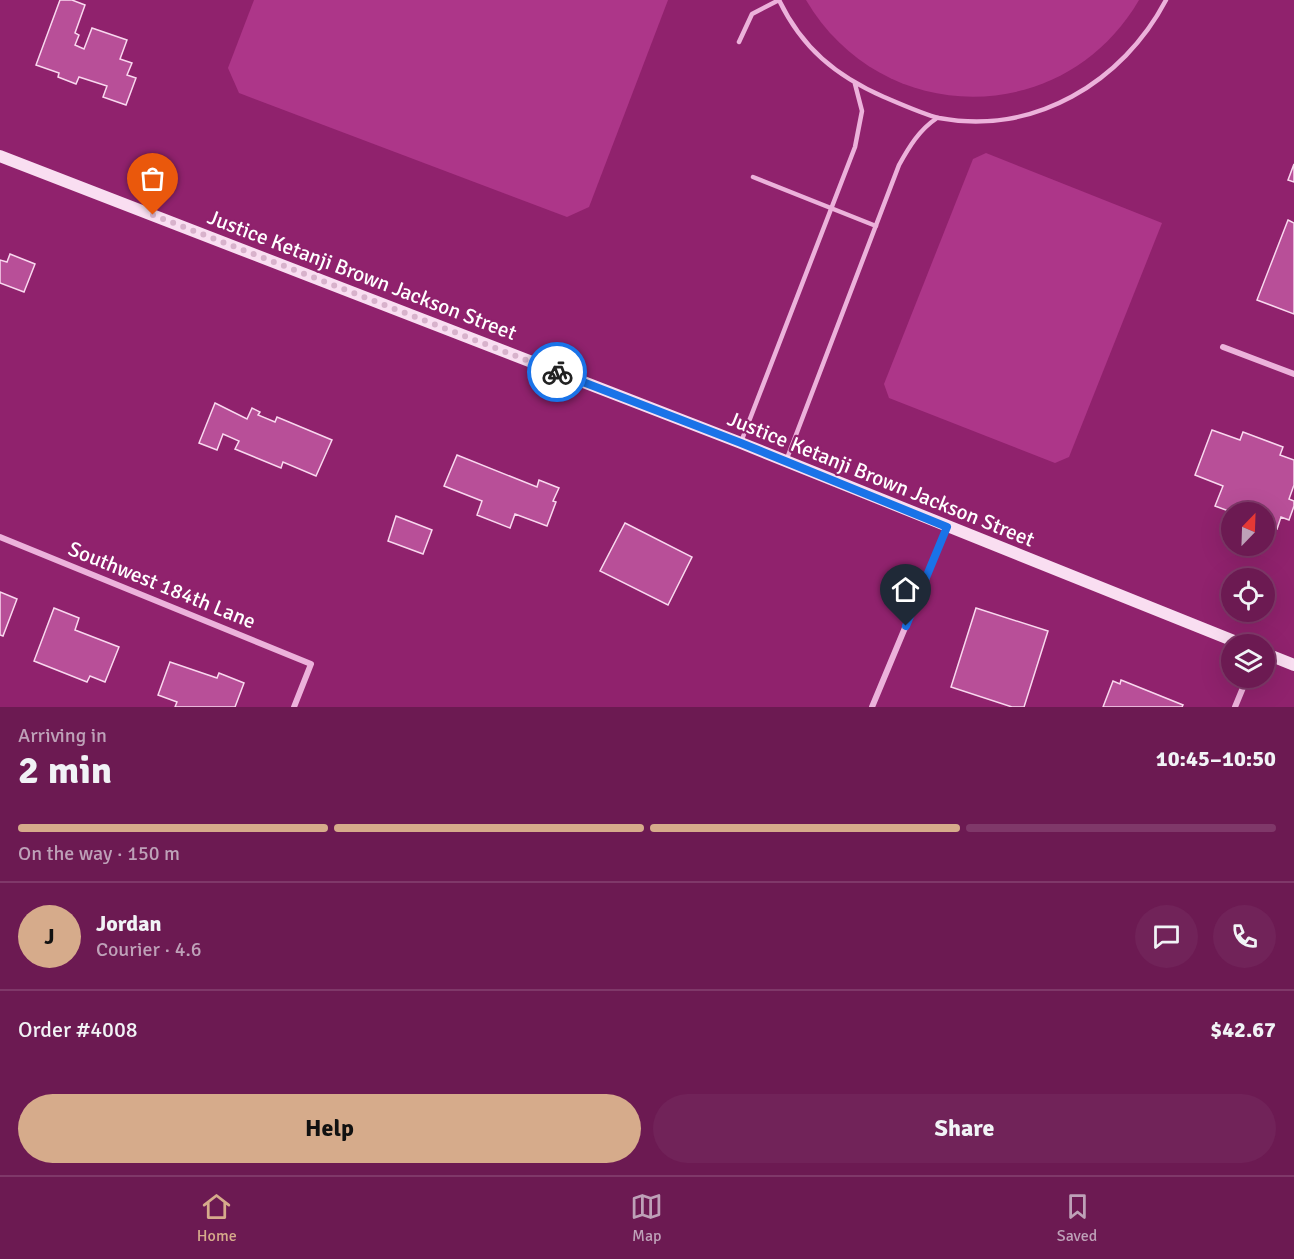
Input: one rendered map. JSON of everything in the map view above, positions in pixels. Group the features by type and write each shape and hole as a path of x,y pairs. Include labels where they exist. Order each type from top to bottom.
{"main road":[{"name":"Justice Ketanji Brown Jackson Street","path":"0,156 741,443 1221,636"},
{"path":"1275,657 1294,665"}],"street":[{"path":"1223,346 1294,374"},
{"path":"872,707 947,527"},
{"name":"Southwest 184th Lane","path":"0,537 311,663 294,707"},
{"path":"1236,707 1243,688"}],"lane":[{"path":"739,42 752,14 779,0 786,15 803,39 824,62 855,84 937,118 960,121 1008,118 1040,111 1090,87 1126,57 1143,38 1166,0"},
{"path":"741,443 855,147 862,111 855,84"},
{"path":"786,461 895,175 910,146 926,125 937,118"},
{"path":"753,177 876,226"}],"shaded area":[{"path":"254,0 668,0 589,207 567,217 239,93 228,68"},
{"path":"806,0 1139,0 1106,42 1066,73 1021,91 973,97 925,91 880,73 839,42"},
{"path":"986,153 1162,223 1069,457 1055,463 889,398 884,384 973,159"}],"building":[{"path":"60,0 72,0 85,5 75,33 79,35 75,45 84,49 92,28 127,40 120,59 132,63 127,75 136,78 126,105 103,97 107,86 79,77 76,84 58,77 59,73 36,65"},
{"path":"1294,164 1294,182 1288,180"},
{"path":"1288,220 1294,223 1294,314 1257,300"},
{"path":"10,254 35,264 24,292 0,283 0,260 7,262"},
{"path":"215,403 247,419 252,408 260,412 258,415 275,422 277,417 332,440 316,476 283,462 281,468 235,449 239,441 223,434 217,450 199,443"},
{"path":"1212,430 1240,440 1243,432 1283,447 1280,455 1294,460 1294,485 1289,499 1294,501 1294,506 1289,520 1281,517 1277,529 1275,528 1275,502 1221,502 1221,508 1215,506 1223,486 1195,475"},
{"path":"457,455 537,487 539,480 559,488 553,501 556,502 547,526 515,514 510,528 477,515 482,501 444,486"},
{"path":"396,516 432,530 423,554 388,541"},
{"path":"625,523 692,557 668,605 600,571"},
{"path":"0,592 17,599 3,636 0,635"},
{"path":"54,608 79,618 75,630 119,647 105,682 90,676 87,682 34,661"},
{"path":"976,608 1048,631 1024,707 1012,707 951,687"},
{"path":"170,662 217,678 219,673 244,683 235,707 175,707 177,702 158,695"},
{"path":"1121,680 1183,705 1182,707 1103,707 1113,681 1120,684"}],"way so far":[{"path":"153,215 557,372"}],"route":[{"path":"557,372 741,443 947,527 906,626"}]}
